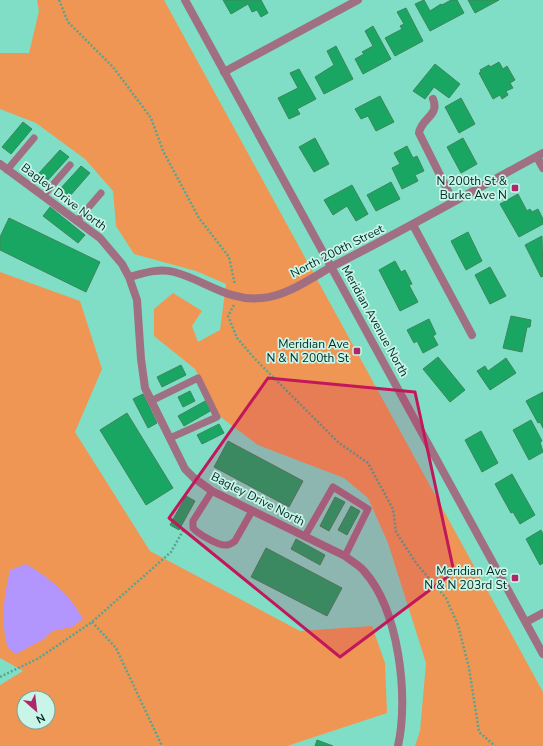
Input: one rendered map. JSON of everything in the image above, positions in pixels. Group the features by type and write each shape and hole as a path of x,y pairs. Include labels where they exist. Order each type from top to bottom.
{"street":[{"name":"Meridian Avenue North","path":"185,0 543,654"},
{"path":"224,72 358,0"},
{"path":"433,99 435,105 434,111 420,127 419,133 453,201"},
{"name":"North 200th Street","path":"129,277 151,271 174,272 237,298 261,298 278,295 414,226 453,201 540,155"},
{"path":"540,155 543,168"},
{"name":"Bagley Drive North","path":"0,164 100,238 122,264 129,277 137,300 141,359 145,388 185,469 194,478 212,491 345,556 363,570 374,584 384,605 399,658 402,701 398,746"},
{"path":"414,226 472,335"},
{"path":"526,622 543,613"}],"lane":[{"path":"8,170 34,138"},
{"path":"43,196 70,165"},
{"path":"76,221 101,193"},
{"path":"151,401 198,378 217,417 170,438"},
{"path":"305,536 333,487 368,509 345,556"},
{"path":"212,491 193,521 193,528 200,534 221,545 230,544 235,541 252,511"}],"path":[{"path":"59,0 68,22 113,67 151,118 163,151 199,218 229,257 237,298"},
{"path":"0,677 40,658 92,622 171,552 186,526"},
{"path":"92,622 116,648 162,746"}],"highlighted area":[{"path":"268,378 415,392 454,572 340,657 169,518"}],"shaded area":[{"path":"37,0 164,0 543,692 543,746 415,746 420,731 426,663 388,543 368,498 344,478 258,445 218,415 195,369 154,336 154,309 173,293 202,311 192,326 198,342 220,330 226,284 196,271 134,254 116,226 113,191 85,159 36,123 0,109 0,53 29,53 39,11"},
{"path":"0,272 80,301 102,369 75,432 150,551 300,631 372,626 385,663 387,713 287,746 0,746 0,685 23,671 0,658"},
{"path":"26,564 59,587 78,610 83,619 72,627 52,631 44,639 16,654 8,648 4,628 6,590 10,570"}],"building":[{"path":"223,0 261,0 268,13 261,17 257,10 252,12 248,4 231,14"},
{"path":"424,0 430,11 441,4 442,5 451,0 457,0 464,13 430,31 415,4"},
{"path":"468,0 499,0 475,13"},
{"path":"406,8 423,41 395,56 385,38 402,29 400,26 404,24 397,12"},
{"path":"373,26 391,59 363,74 355,59 364,54 362,52 373,46 365,31"},
{"path":"336,46 353,79 324,94 315,77 334,65 327,51"},
{"path":"499,62 503,69 507,66 515,80 510,83 513,88 506,91 508,95 502,99 500,95 493,99 479,73 481,72 480,70 489,65 490,67"},
{"path":"435,64 460,84 449,98 434,87 425,99 413,91"},
{"path":"299,69 316,99 297,109 300,114 289,119 278,98 298,88 290,73"},
{"path":"380,96 394,122 376,131 368,116 361,119 355,109"},
{"path":"461,98 475,124 459,133 445,107"},
{"path":"23,122 32,129 11,154 2,147"},
{"path":"315,138 329,164 314,172 299,147"},
{"path":"463,138 477,164 461,173 447,147"},
{"path":"407,146 413,158 417,156 424,171 415,175 418,181 402,189 392,168 400,164 394,153"},
{"path":"60,150 69,157 48,180 39,173"},
{"path":"81,166 90,173 69,197 60,189"},
{"path":"391,182 400,199 376,211 367,195"},
{"path":"352,185 368,214 356,221 347,206 333,215 324,200"},
{"path":"518,194 527,211 530,209 532,212 538,209 543,219 543,224 519,237 500,204"},
{"path":"50,207 85,235 78,243 43,216"},
{"path":"9,218 100,262 86,292 0,250 0,237"},
{"path":"468,232 482,261 466,270 451,241"},
{"path":"542,236 543,276 541,277 525,245"},
{"path":"395,261 401,272 405,270 412,284 409,285 418,302 400,311 379,270"},
{"path":"490,267 506,296 490,304 475,275"},
{"path":"511,316 531,320 530,327 527,327 522,352 503,348"},
{"path":"429,319 436,334 433,336 438,345 423,353 417,341 414,343 407,330"},
{"path":"438,357 465,390 450,402 423,369"},
{"path":"506,358 516,373 490,390 477,371 485,366 488,371"},
{"path":"181,365 186,375 162,387 157,377"},
{"path":"190,391 195,401 183,407 178,397"},
{"path":"543,392 543,428 540,422 538,423 526,401"},
{"path":"143,394 157,423 148,428 133,399"},
{"path":"207,400 212,410 184,426 178,416"},
{"path":"127,413 173,488 146,505 100,430"},
{"path":"531,420 542,441 540,442 543,452 529,460 513,430"},
{"path":"219,424 224,433 202,444 197,435"},
{"path":"481,431 498,463 482,472 465,440"},
{"path":"228,441 303,481 289,507 214,467"},
{"path":"512,474 535,515 520,524 513,512 511,513 495,484"},
{"path":"186,496 195,501 179,530 170,525"},
{"path":"335,497 345,502 329,531 320,526"},
{"path":"351,506 360,511 347,535 338,530"},
{"path":"541,530 543,534 543,563 540,565 526,539"},
{"path":"296,539 325,555 320,565 291,549"},
{"path":"266,548 342,588 327,616 251,577"},
{"path":"317,740 333,746 315,746"}],"place":[{"name":"N 200th St & Burke Ave N","path":"515,188"},
{"name":"Meridian Ave N & N 200th St","path":"357,351"},
{"name":"Meridian Ave N & N 203rd St","path":"515,578"}]}
